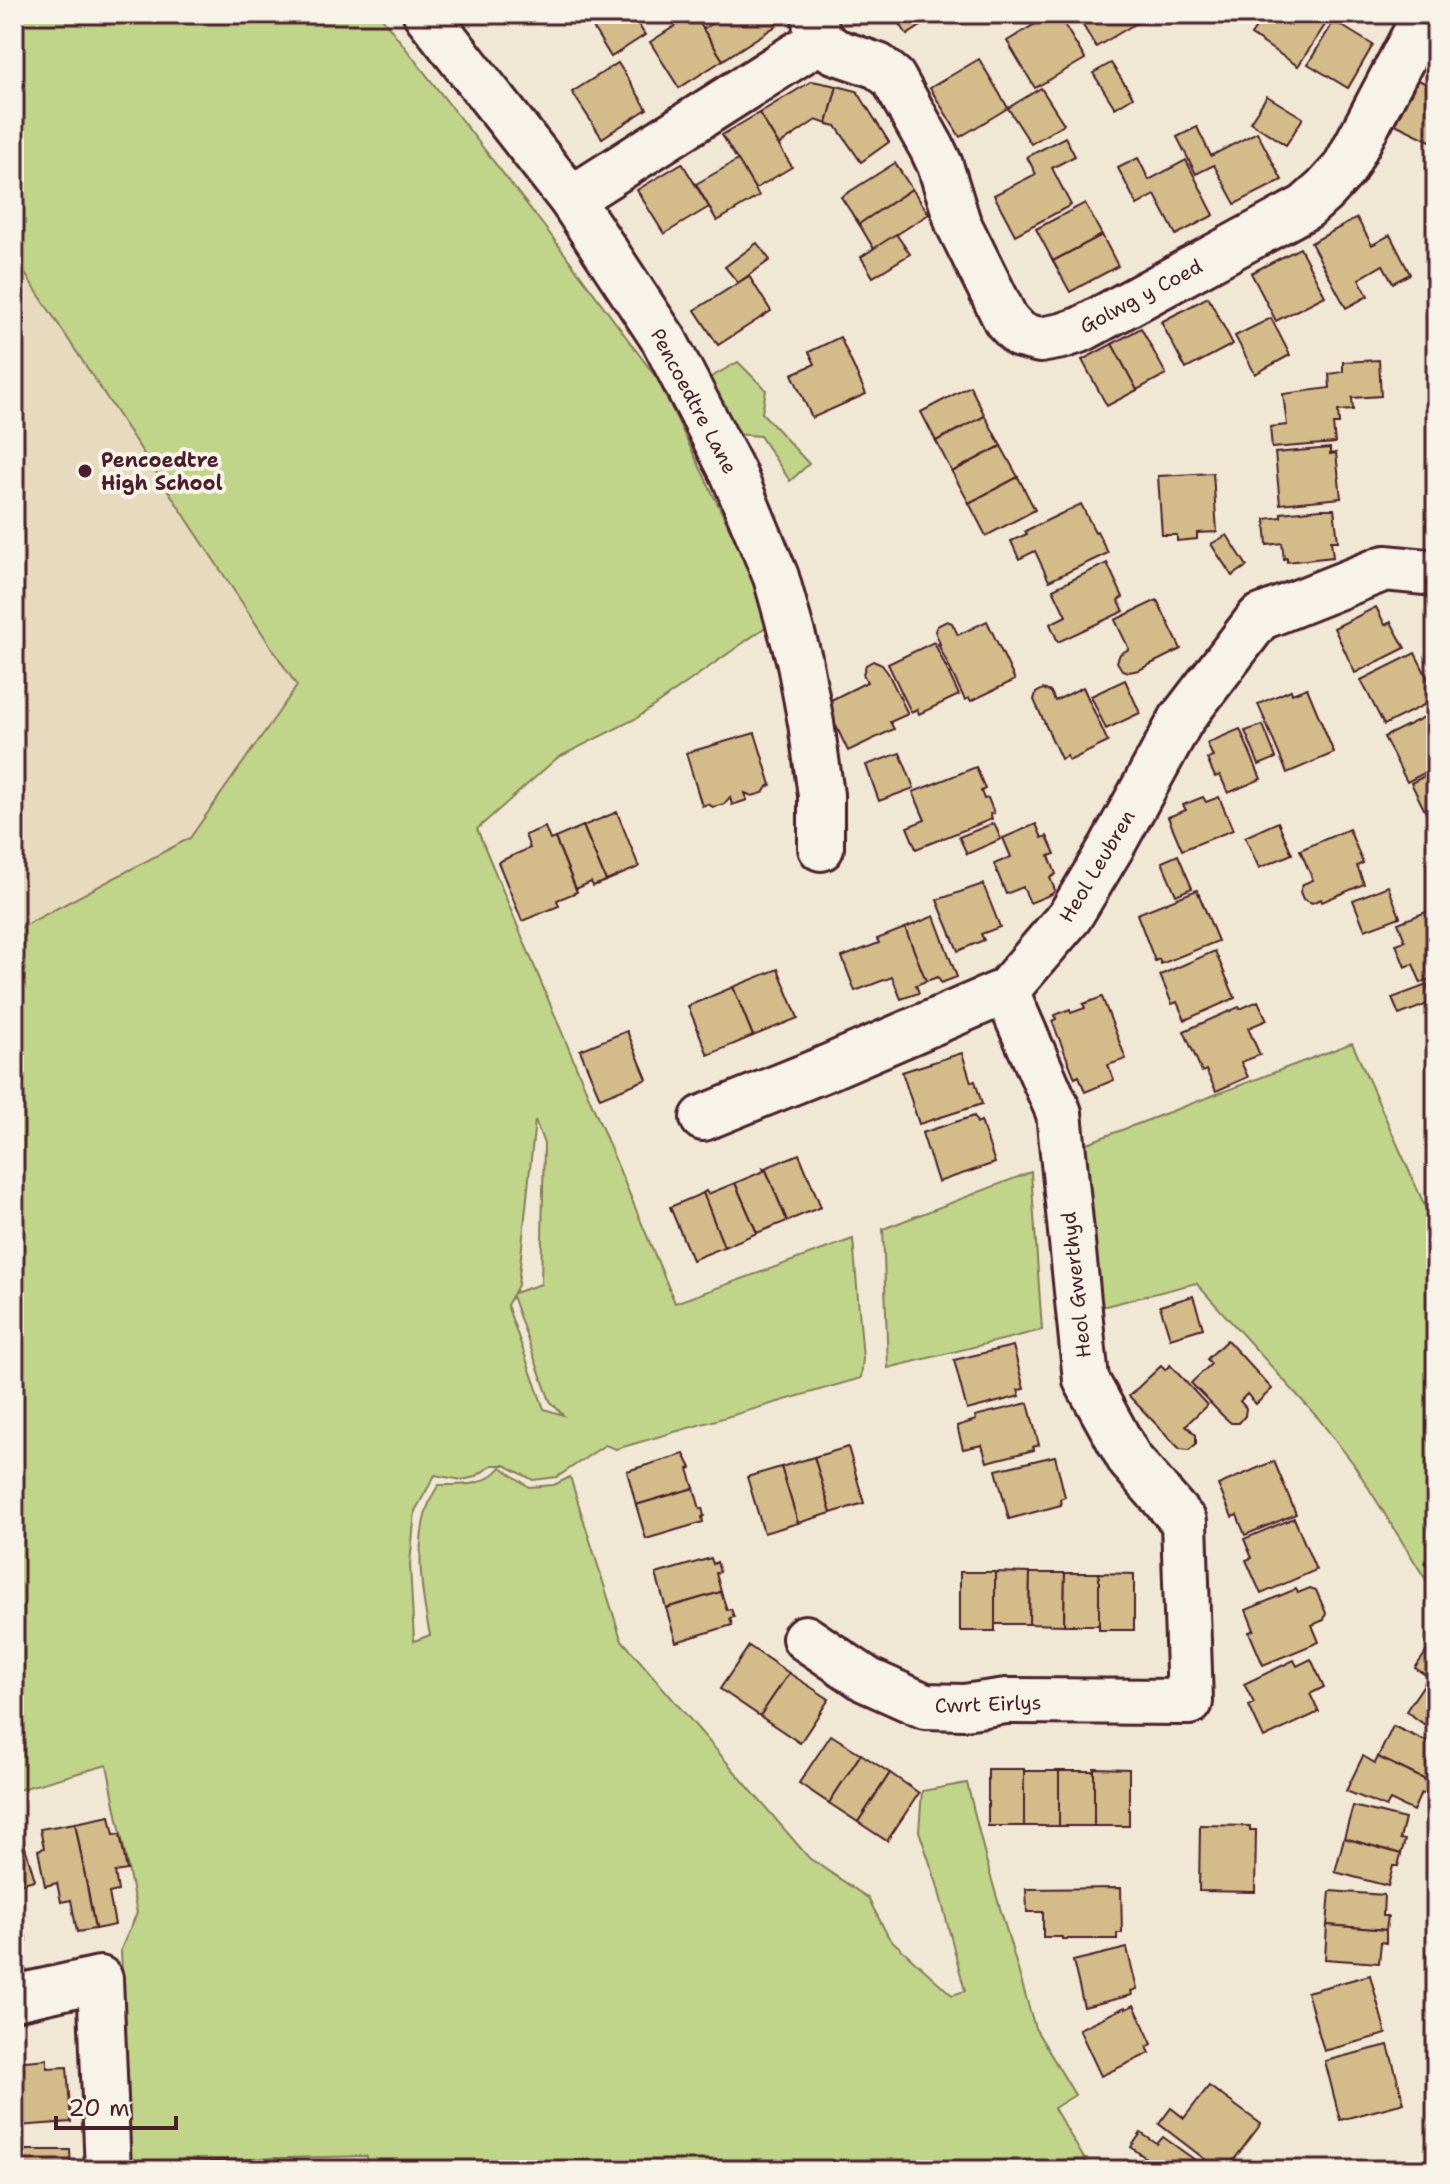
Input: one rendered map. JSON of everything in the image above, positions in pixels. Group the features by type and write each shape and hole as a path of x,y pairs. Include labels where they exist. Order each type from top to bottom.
{"street":[{"name":"Pencoedtre Lane","path":"426,14 571,199 664,340 733,473 771,564 799,659 821,795 821,848"},
{"name":"Golwg y Coed","path":"571,199 818,27 834,51 878,66 893,78 940,165 958,223 1006,320 1020,335 1040,340 1062,336 1082,329 1306,207 1344,169 1429,27"},
{"name":"Heol Leubren","path":"703,1118 1006,991 1070,916 1181,720 1259,618 1385,568 1436,573"},
{"name":"Heol Gwerthyd","path":"1006,991 1059,1113 1086,1380 1130,1460 1184,1522 1190,1702"},
{"name":"Cwrt Eirlys","path":"805,1638 867,1680 925,1706 964,1707 1006,1701 1190,1702"},
{"path":"14,1998 100,1979 108,2170"}],"shaded area":[{"name":"Pencoedtre High School","path":"14,257 297,686 190,838 14,931"}],"green space":[{"path":"14,14 379,14 550,234 658,380 774,621 637,718 557,758 477,829 675,1303 853,1239 863,1358 861,1378 616,1449 605,1445 557,1477 533,1480 505,1465 492,1465 475,1477 462,1480 435,1475 415,1511 410,1564 414,1641 430,1635 422,1579 421,1538 430,1501 439,1485 465,1485 480,1481 495,1474 501,1467 529,1487 554,1485 570,1477 621,1639 809,1858 868,1898 889,1938 952,1995 965,1991 937,1884 919,1831 922,1791 967,1783 1035,2028 1075,2095 1054,2108 1091,2170 369,2170 367,2156 130,2162 121,1949 137,1913 107,1765 14,1791 14,931 190,838 297,686 14,257","holes":["535,1120 544,1144 541,1284 514,1293 518,1285","512,1296 550,1401 563,1415 544,1409 507,1305"]},
{"path":"738,362 766,390 762,413 809,464 790,481 760,436 735,434 699,384"},
{"path":"1352,1043 1436,1231 1436,1596 1353,1463 1318,1418 1196,1283 1094,1309 1082,1145"},
{"path":"1031,1172 1042,1330 888,1368 883,1229"}],"building":[{"path":"599,14 632,14 645,35 611,57 589,21"},
{"path":"694,14 723,60 679,88 650,42"},
{"path":"727,14 778,14 776,26 723,60 703,29"},
{"path":"894,14 939,14 907,35"},
{"path":"1052,14 1058,14 1085,59 1035,88 1007,41"},
{"path":"1076,14 1142,14 1145,18 1096,47"},
{"path":"1227,14 1254,14 1246,27"},
{"path":"1265,14 1322,14 1329,19 1298,66 1251,35"},
{"path":"1334,21 1373,45 1348,88 1308,64"},
{"path":"979,59 1008,108 960,137 930,88"},
{"path":"618,63 647,109 602,138 572,92"},
{"path":"1111,63 1133,97 1115,108 1093,73"},
{"path":"1417,79 1436,89 1436,144 1395,124"},
{"path":"812,81 837,86 827,124 816,120 779,145 759,113"},
{"path":"837,86 857,91 889,142 861,162 836,126 827,124"},
{"path":"1041,88 1064,124 1031,144 1008,108"},
{"path":"1267,96 1303,118 1286,145 1250,122"},
{"path":"759,113 792,167 755,189 722,135"},
{"path":"1197,127 1211,156 1257,132 1282,180 1235,204 1214,165 1196,174 1177,137"},
{"path":"1065,137 1075,156 1052,168 1071,205 1015,235 994,195 1036,174 1027,157"},
{"path":"1138,158 1149,180 1186,160 1214,215 1176,235 1155,195 1137,205 1118,168"},
{"path":"738,160 759,196 717,221 696,184"},
{"path":"682,163 709,207 664,234 637,190"},
{"path":"895,163 912,189 859,224 841,197"},
{"path":"912,189 929,214 874,249 859,224"},
{"path":"1085,203 1102,235 1053,261 1036,229"},
{"path":"1357,218 1372,245 1390,235 1410,274 1393,283 1383,265 1359,279 1368,296 1346,308 1311,243"},
{"path":"896,234 910,254 873,277 861,257"},
{"path":"1102,235 1118,266 1070,292 1053,261"},
{"path":"757,243 770,260 738,283 725,267"},
{"path":"1300,248 1325,296 1276,321 1251,273"},
{"path":"749,276 771,311 718,345 695,310"},
{"path":"1208,297 1233,344 1186,369 1161,322"},
{"path":"1271,318 1290,355 1255,374 1235,336"},
{"path":"1141,328 1166,374 1137,390 1112,344"},
{"path":"840,337 866,394 812,418 792,374 815,364 809,352"},
{"path":"1112,344 1137,390 1107,406 1082,360"},
{"path":"1379,360 1381,396 1352,398 1353,410 1338,411 1339,424 1333,424 1335,443 1272,448 1270,427 1287,425 1283,394 1330,388 1329,374 1343,372 1343,362"},
{"path":"970,386 985,416 936,441 921,412"},
{"path":"985,416 1001,446 952,472 936,441"},
{"path":"1001,446 1018,477 969,503 952,472"},
{"path":"1330,448 1330,454 1336,453 1341,498 1280,504 1275,453"},
{"path":"1213,473 1217,532 1197,533 1197,539 1177,541 1177,535 1162,535 1158,476"},
{"path":"1018,477 1035,510 986,536 969,503"},
{"path":"1081,504 1108,553 1049,581 1035,551 1019,559 1011,541"},
{"path":"1334,509 1338,541 1331,541 1333,557 1287,562 1282,543 1267,545 1265,519 1281,517 1281,513"},
{"path":"1227,535 1247,566 1232,576 1211,544"},
{"path":"1107,563 1123,597 1118,600 1124,611 1058,642 1050,624 1066,616 1053,589"},
{"path":"1157,600 1181,649 1139,670 1122,670 1117,662 1120,654 1129,649 1115,620"},
{"path":"1376,607 1385,625 1391,622 1405,648 1355,673 1334,628"},
{"path":"947,621 952,623 958,635 987,621 1015,680 971,701 969,698 965,700 938,644 935,631 937,626"},
{"path":"934,642 959,695 919,714 917,709 911,712 888,664"},
{"path":"1415,653 1435,693 1430,695 1432,701 1384,725 1361,680"},
{"path":"873,661 882,665 888,673 908,714 890,722 894,729 848,751 825,703 867,682 863,674 866,665"},
{"path":"1125,680 1140,713 1106,729 1091,696"},
{"path":"1083,687 1108,742 1069,761 1067,756 1061,759 1034,700 1036,693 1043,689 1051,692 1055,701"},
{"path":"1307,688 1334,753 1287,773 1258,704 1291,690 1292,694"},
{"path":"1436,711 1436,767 1407,782 1384,737"},
{"path":"1263,725 1276,758 1259,765 1245,731"},
{"path":"1240,729 1261,779 1228,793 1220,775 1215,777 1207,759 1213,757 1207,743"},
{"path":"755,733 771,785 763,793 752,796 745,793 747,800 732,805 730,797 724,804 702,806 686,753"},
{"path":"900,753 914,788 879,801 866,765"},
{"path":"976,767 985,789 981,791 984,799 988,798 994,813 990,814 992,819 916,849 907,827 925,820 913,792"},
{"path":"1436,770 1436,811 1427,815 1411,783"},
{"path":"1203,797 1206,802 1219,797 1233,830 1182,850 1168,817 1186,810 1183,805"},
{"path":"617,812 639,867 606,881 583,826"},
{"path":"1278,822 1292,854 1259,868 1245,837"},
{"path":"994,823 1001,839 967,854 959,837"},
{"path":"1036,824 1042,838 1047,836 1055,854 1049,856 1056,874 1050,878 1055,890 1030,903 1023,887 1006,894 994,864 1011,857 1003,838"},
{"path":"583,826 606,881 593,886 591,882 576,889 555,838"},
{"path":"545,827 550,840 555,838 577,892 557,900 559,906 522,921 498,862 530,848 525,835"},
{"path":"1349,829 1363,863 1357,866 1364,884 1322,902 1321,899 1312,903 1303,899 1300,892 1303,884 1313,880 1300,850"},
{"path":"1178,855 1192,888 1176,895 1162,862"},
{"path":"983,884 1000,927 981,934 984,940 958,951 937,900"},
{"path":"1388,886 1400,917 1365,930 1353,900"},
{"path":"1197,890 1218,941 1161,964 1159,959 1155,961 1137,914"},
{"path":"1436,908 1436,977 1421,983 1413,964 1405,967 1396,944 1405,941 1398,923"},
{"path":"934,916 957,977 941,983 938,977 926,981 905,928"},
{"path":"905,928 926,981 916,985 919,993 901,999 892,977 855,991 842,957 879,943 877,939"},
{"path":"1215,951 1235,998 1185,1020 1177,1002 1172,1004 1160,975"},
{"path":"778,969 798,1018 753,1036 733,987"},
{"path":"1427,985 1433,1002 1399,1015 1392,998"},
{"path":"733,987 753,1036 708,1055 688,1006"},
{"path":"1102,997 1126,1059 1108,1065 1114,1080 1085,1092 1079,1076 1075,1078 1052,1021 1056,1019 1055,1015 1070,1009 1071,1013 1085,1008 1083,1004"},
{"path":"1258,1001 1267,1020 1248,1028 1260,1055 1241,1062 1248,1077 1216,1091 1206,1070 1202,1072 1184,1031"},
{"path":"627,1031 647,1079 600,1098 580,1050"},
{"path":"962,1053 982,1104 919,1124 902,1072"},
{"path":"974,1116 977,1123 981,1121 995,1163 938,1182 922,1133"},
{"path":"799,1154 821,1207 787,1221 765,1168"},
{"path":"763,1168 787,1221 757,1233 735,1183 764,1171"},
{"path":"735,1183 757,1233 724,1247 703,1193 706,1191 708,1194"},
{"path":"703,1193 724,1247 692,1260 670,1207"},
{"path":"1193,1296 1203,1328 1170,1338 1160,1306"},
{"path":"1227,1340 1272,1389 1256,1404 1247,1394 1240,1401 1246,1408 1245,1416 1239,1423 1231,1423 1191,1383 1211,1364 1207,1359"},
{"path":"1013,1346 1024,1389 1018,1390 1020,1396 967,1410 954,1360"},
{"path":"1170,1365 1207,1405 1186,1425 1196,1435 1196,1444 1189,1450 1180,1449 1129,1396 1161,1366 1165,1370"},
{"path":"1028,1403 1039,1445 1033,1447 1034,1450 987,1462 982,1445 963,1449 957,1426 976,1420 975,1416"},
{"path":"848,1447 864,1503 831,1513 814,1457"},
{"path":"684,1454 691,1468 688,1469 694,1488 636,1505 627,1471"},
{"path":"1055,1456 1065,1497 1060,1499 1061,1505 1009,1519 996,1470"},
{"path":"814,1457 831,1513 798,1523 781,1467"},
{"path":"1274,1461 1296,1514 1245,1535 1237,1515 1232,1517 1218,1485"},
{"path":"781,1467 798,1523 764,1533 747,1477"},
{"path":"694,1488 702,1508 703,1522 646,1539 636,1505"},
{"path":"1294,1518 1316,1570 1261,1594 1246,1560 1252,1558 1244,1539"},
{"path":"711,1558 713,1564 717,1562 720,1572 716,1573 721,1592 666,1608 656,1574"},
{"path":"960,1572 995,1572 995,1631 960,1631"},
{"path":"995,1572 1030,1573 1029,1624 995,1624"},
{"path":"1030,1573 1065,1573 1064,1625 1029,1624"},
{"path":"1065,1573 1099,1573 1099,1625 1064,1625"},
{"path":"1099,1573 1134,1574 1134,1630 1099,1630"},
{"path":"1310,1588 1316,1590 1326,1613 1324,1620 1312,1625 1319,1642 1263,1665 1249,1632 1254,1630 1246,1610 1296,1589 1298,1593"},
{"path":"721,1592 727,1610 731,1609 734,1617 730,1618 732,1625 676,1642 666,1608"},
{"path":"749,1646 789,1673 760,1716 720,1689"},
{"path":"1427,1651 1436,1657 1436,1691 1425,1683 1430,1678 1415,1668"},
{"path":"1311,1659 1324,1687 1310,1694 1319,1712 1264,1738 1249,1706 1254,1703 1244,1684 1294,1660 1297,1666"},
{"path":"789,1673 829,1699 800,1743 760,1716"},
{"path":"1425,1683 1436,1691 1436,1733 1406,1711"},
{"path":"1393,1726 1436,1746 1433,1768 1436,1773 1432,1783 1378,1757"},
{"path":"831,1735 861,1754 829,1803 799,1783"},
{"path":"861,1754 890,1773 858,1822 829,1803"},
{"path":"1363,1756 1375,1763 1378,1757 1432,1783 1426,1795 1421,1793 1413,1811 1390,1800 1386,1807 1346,1791"},
{"path":"1094,1768 1129,1769 1129,1826 1094,1826"},
{"path":"988,1769 1024,1769 1024,1826 988,1826"},
{"path":"1024,1771 1059,1771 1059,1826 1024,1826"},
{"path":"1059,1771 1094,1771 1094,1826 1059,1826"},
{"path":"890,1773 919,1793 887,1841 858,1822"},
{"path":"1353,1806 1405,1819 1400,1839 1405,1840 1401,1854 1344,1838"},
{"path":"110,1816 114,1835 120,1834 127,1870 115,1872 118,1891 109,1893 115,1925 95,1929 75,1823"},
{"path":"75,1823 95,1929 77,1932 71,1900 61,1902 57,1883 45,1886 38,1850 44,1848 40,1829"},
{"path":"1200,1825 1250,1826 1250,1830 1256,1830 1255,1892 1199,1891"},
{"path":"19,1827 35,1880 14,1885 14,1829"},
{"path":"1344,1838 1401,1854 1398,1866 1393,1866 1388,1886 1335,1872"},
{"path":"1121,1888 1122,1933 1117,1933 1117,1939 1043,1937 1043,1912 1027,1912 1026,1889"},
{"path":"1330,1891 1384,1895 1383,1916 1388,1916 1386,1930 1327,1925"},
{"path":"14,1897 27,1941 14,1945"},
{"path":"1327,1925 1386,1930 1386,1943 1381,1942 1379,1963 1325,1959"},
{"path":"1127,1948 1137,1989 1131,1991 1132,1995 1084,2007 1073,1961"},
{"path":"1370,1975 1386,2034 1324,2051 1307,1992"},
{"path":"1134,2005 1152,2044 1147,2047 1150,2053 1101,2076 1079,2029"},
{"path":"1388,2045 1404,2103 1340,2120 1325,2061"},
{"path":"47,2059 47,2068 67,2067 71,2122 18,2126 14,2062"},
{"path":"14,2083 17,2126 14,2126"},
{"path":"1209,2086 1261,2124 1226,2170 1219,2170 1159,2124 1171,2108 1184,2118"},
{"path":"1141,2133 1157,2144 1163,2137 1209,2170 1139,2170 1147,2159 1131,2147"},
{"path":"23,2150 70,2150 71,2170 23,2170"},
{"path":"259,2160 259,2170 192,2170 192,2163"}],"place":[{"name":"Pencoedtre High School","path":"85,471"}]}
